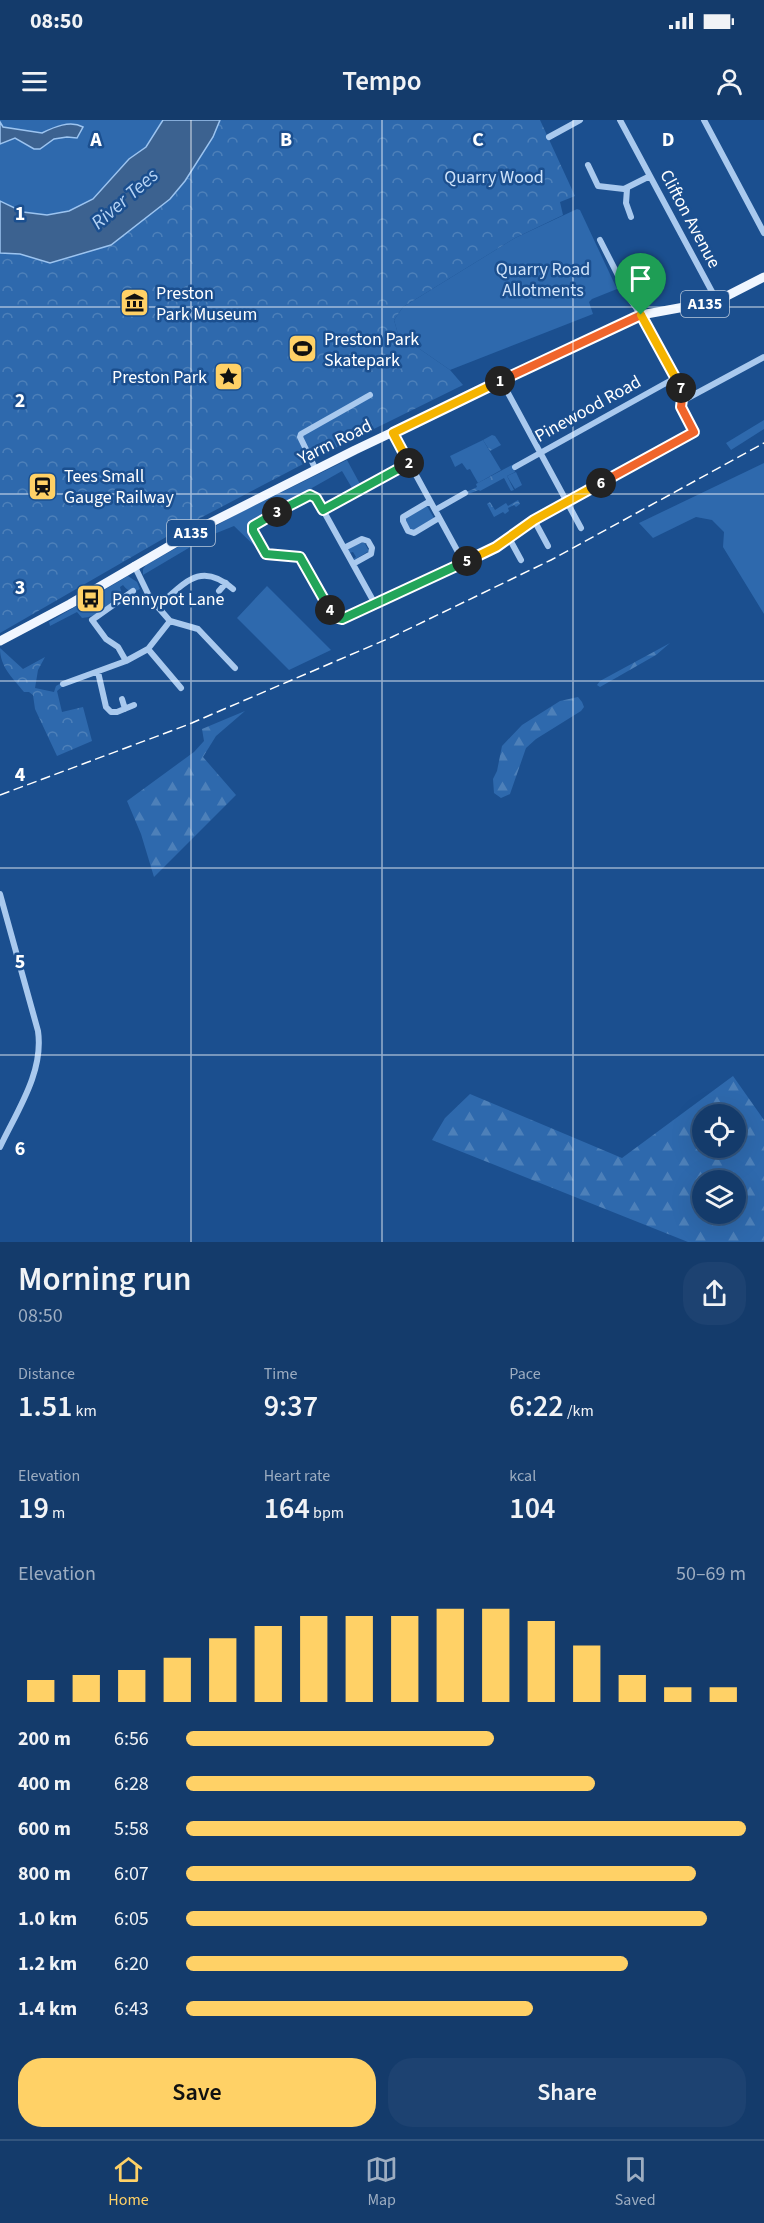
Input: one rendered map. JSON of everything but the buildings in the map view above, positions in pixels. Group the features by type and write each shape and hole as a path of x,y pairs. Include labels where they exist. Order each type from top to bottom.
{"main road":[{"name":"Yarm Road","path":"0,641 70,604 204,526 501,380 641,315 717,301 764,277"}],"street":[{"path":"549,136 580,120"},
{"name":"Clifton Avenue","path":"620,120 717,301"},
{"path":"704,120 764,233"},
{"path":"588,165 598,186 627,189 650,177"},
{"path":"627,189 626,202 631,216"},
{"path":"375,604 316,498 309,495 255,524 253,528 266,554 302,558 336,619 342,619 375,604 464,563 496,547 534,520 694,432 681,407 683,391 630,299 600,240"},
{"path":"682,398 686,399 764,357"},
{"name":"Pinewood Road","path":"515,467 675,378"},
{"path":"501,380 581,528"},
{"path":"316,470 301,435 370,395"},
{"path":"393,433 464,563"},
{"path":"323,510 410,462"},
{"path":"435,510 465,493"},
{"path":"430,501 403,517 408,531 414,533 440,518"},
{"path":"534,520 548,546"},
{"path":"509,538 521,560"},
{"path":"344,549 362,539 368,541 372,548 371,554 353,564"},
{"path":"134,565 150,598 170,621 198,629 228,656 235,668"},
{"path":"157,607 178,588 203,575 215,576 233,589"},
{"path":"219,591 226,583"},
{"path":"122,587 126,595"},
{"path":"85,624 133,591"},
{"path":"92,620 106,639 118,647 126,662"},
{"path":"63,684 126,662 148,649 170,621"},
{"path":"148,649 181,687"},
{"path":"98,672 105,707 111,712 134,705"},
{"path":"68,673 71,681"},
{"path":"169,686 175,681"},
{"path":"122,699 125,709"},
{"path":"0,894 38,1030 40,1056 32,1080 0,1147"}],"green space":[{"path":"0,120 163,120 146,147 129,159 93,199 69,211 47,215 23,212 0,201"},
{"name":"Preston Park","path":"220,120 540,120 575,196 560,202 563,215 515,238 403,307 394,320 398,334 450,370 463,385 307,462 187,525 0,633 0,253 20,254 50,263 170,199 185,181 213,137"},
{"name":"Quarry Road Allotments","path":"577,209 580,210 617,289 589,302 593,314 450,370 398,334 394,320 403,307 515,238"},
{"path":"764,420 764,429 731,450 726,443"},
{"path":"492,435 501,445 490,451 483,440"},
{"path":"483,440 501,470 478,483 470,469 467,470 462,463 455,467 450,456"},
{"path":"347,460 360,484 352,488 342,471 312,488 309,493 253,521 249,530 261,552 234,526 209,536 143,575 146,565 237,514"},
{"path":"764,463 764,614 723,547 724,532 712,520 696,517 653,538 639,523"},
{"path":"512,465 515,472 507,476 514,490 511,491 504,478 480,491 468,494 467,492 477,487 476,484"},
{"path":"516,472 522,485 515,489 507,476"},
{"path":"518,500 520,504 516,507 514,505 508,508 509,511 505,514 503,512 494,517 487,504 490,502 495,510 506,503 508,506"},
{"path":"425,506 434,518 410,530 405,518"},
{"path":"364,542 369,551 354,560 356,557 353,552 349,553 348,548"},
{"path":"128,576 137,582 140,589 131,591 123,585 120,587 122,595 98,613 82,618 77,612 50,626 49,622"},
{"path":"267,586 331,650 289,670 237,618"},
{"path":"670,643 656,655 600,687 597,685 600,681"},
{"path":"0,648 23,669 45,657 38,670 35,688 54,692 56,686 63,682 63,686 57,691 62,712 83,707 92,741 57,756 35,709 33,695 24,692 8,672 2,661"},
{"path":"578,697 584,707 581,711 536,739 526,748 510,794 501,798 494,793 493,779 502,746 522,725 560,701"},
{"path":"245,711 216,736 203,757 236,795 154,877 141,834 127,801 194,752 204,741 202,729"},
{"path":"733,1076 764,1120 764,1242 688,1242 432,1140 445,1118 470,1094 622,1158 692,1106 692,1158 746,1158 746,1104 695,1104"}],"water":[{"name":"River Tees","path":"163,120 220,120 213,137 185,181 170,199 111,245 50,263 20,254 0,253 0,201 23,212 47,215 69,211 93,199 129,159 146,147"},
{"path":"0,122 3,127 42,133 67,124 83,127 77,138 54,139 40,149 34,149 15,138 0,144"}],"railway":[{"path":"0,795 187,725 392,637 551,560 764,443"}],"place":[{"name":"Preston Park Museum","path":"135,303"},
{"name":"Preston Park Skatepark","path":"303,349"},
{"name":"Preston Park","path":"228,377"},
{"name":"Tees Small Gauge Railway","path":"43,486"},
{"name":"Pennypot Lane","path":"91,599"}],"route":[{"path":"641,315 683,391 681,407 694,432 534,520 488,552 339,620 334,617 302,558 268,555 264,552 253,531 255,524 309,495 316,498 323,510 410,462 393,433 641,315"}],"park label":[{"name":"Quarry Wood","path":"494,177"}]}
